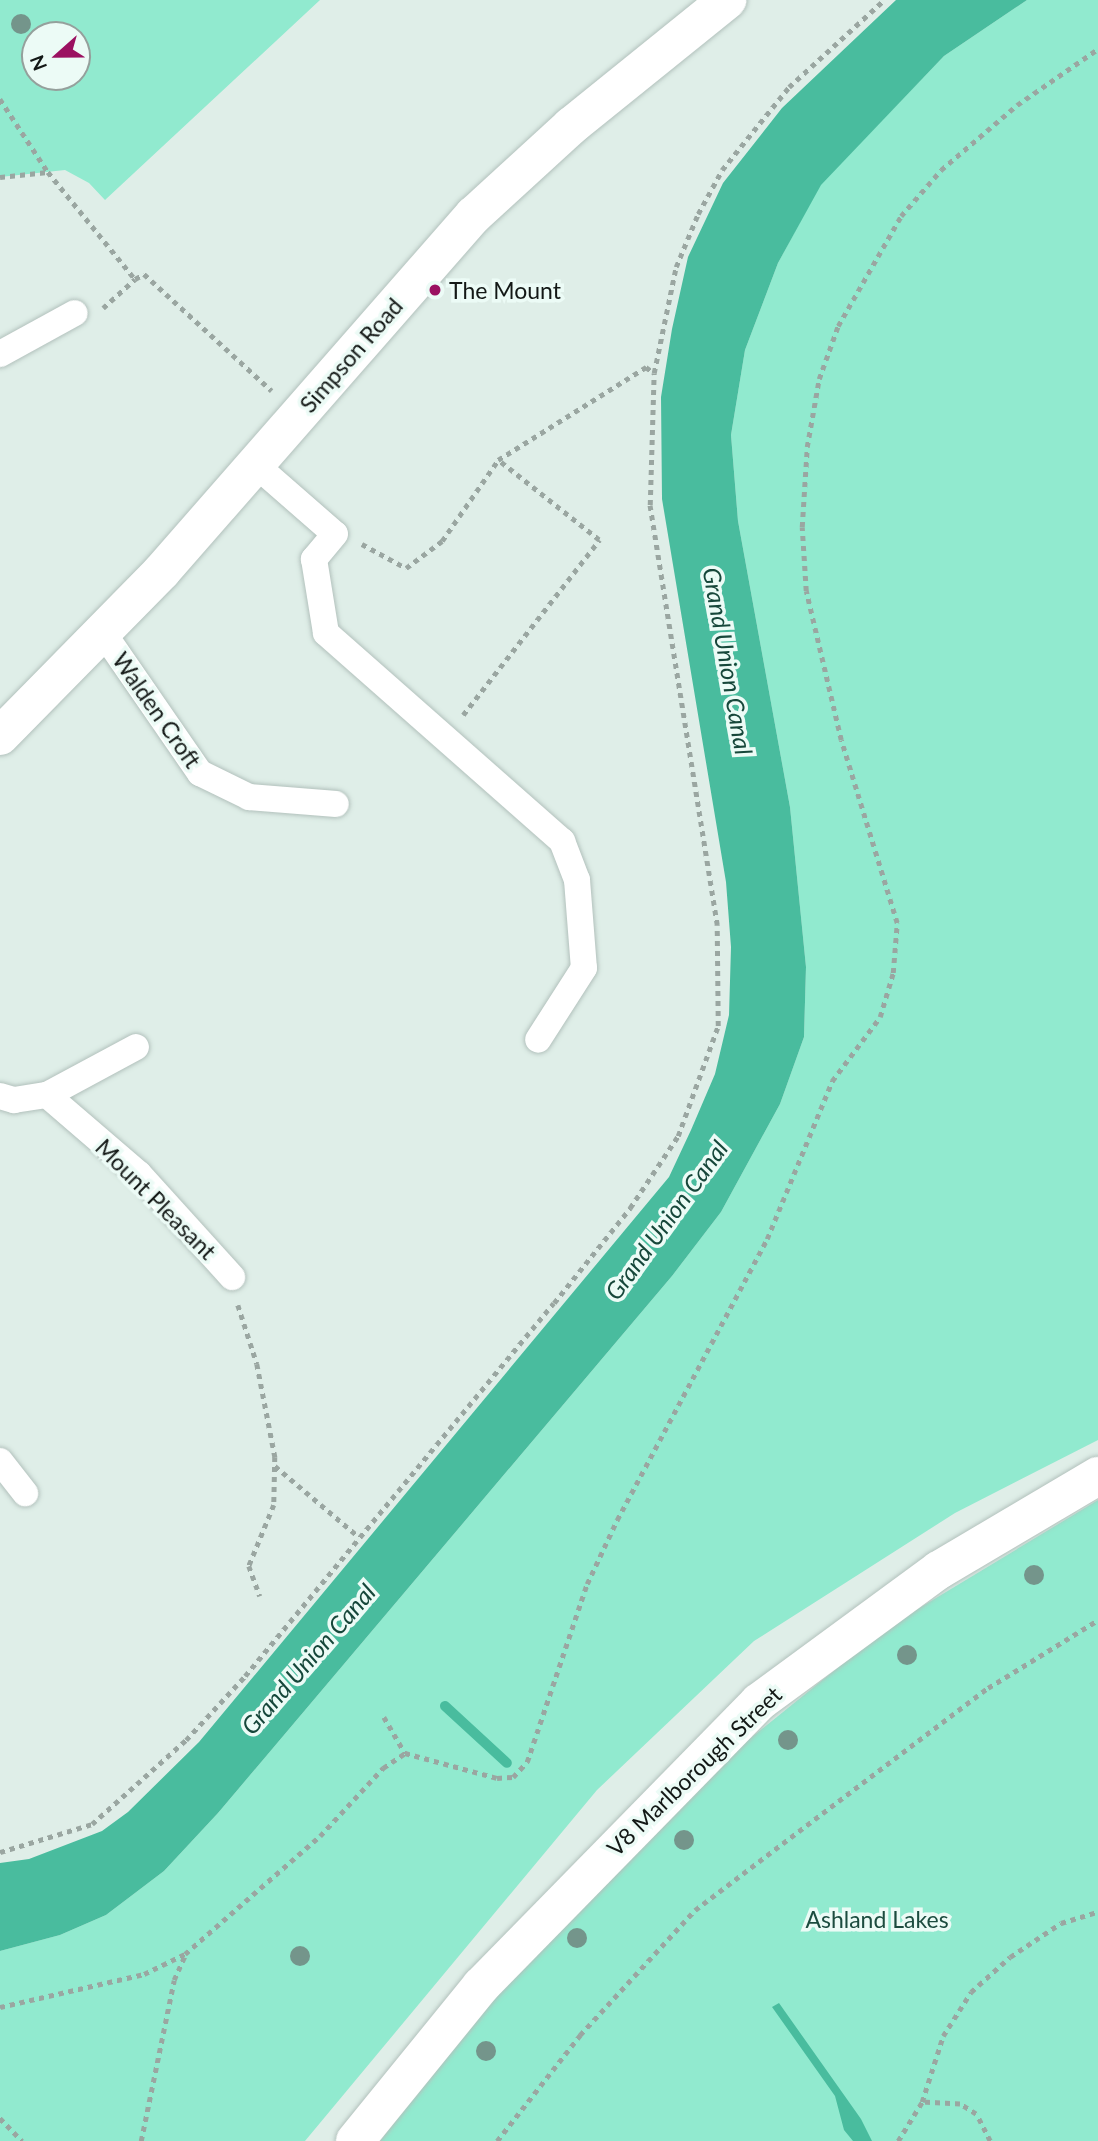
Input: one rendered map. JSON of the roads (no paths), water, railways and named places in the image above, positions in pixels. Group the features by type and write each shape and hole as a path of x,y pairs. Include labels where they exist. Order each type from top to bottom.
{"street":[{"name":"Simpson Road","path":"0,736 103,634 257,466 474,215 571,126 727,0"},
{"path":"0,354 75,313"},
{"path":"257,466 335,534 314,559 326,633 447,735 562,841 577,880 584,968 538,1040"},
{"name":"Walden Croft","path":"103,634 201,773 249,797 336,804"},
{"path":"0,1096 14,1100 47,1095 135,1047"},
{"name":"Mount Pleasant","path":"47,1095 139,1174 232,1277"},
{"path":"0,1461 25,1493"},
{"name":"V8 Marlborough Street","path":"355,2141 481,1986 759,1702 939,1570 1098,1476"}],"water":[{"name":"Grand Union Canal","path":"896,0 1027,0 944,56 821,185 778,263 745,350 731,435 738,521 790,807 806,967 804,1037 780,1104 721,1212 672,1276 218,1813 164,1871 106,1915 60,1935 0,1951 0,1863 29,1859 102,1831 128,1812 199,1742 669,1177 691,1130 715,1074 729,1015 731,947 726,882 662,499 661,397 672,329 688,257 723,183 782,108"},
{"path":"779,2003 861,2119 872,2141 853,2141 844,2130 835,2096 772,2007"}],"waterway":[{"path":"445,1706 507,1763"}],"place":[{"name":"The Mount","path":"435,290"}],"park label":[{"name":"Ashland Lakes","path":"877,1919"}]}
